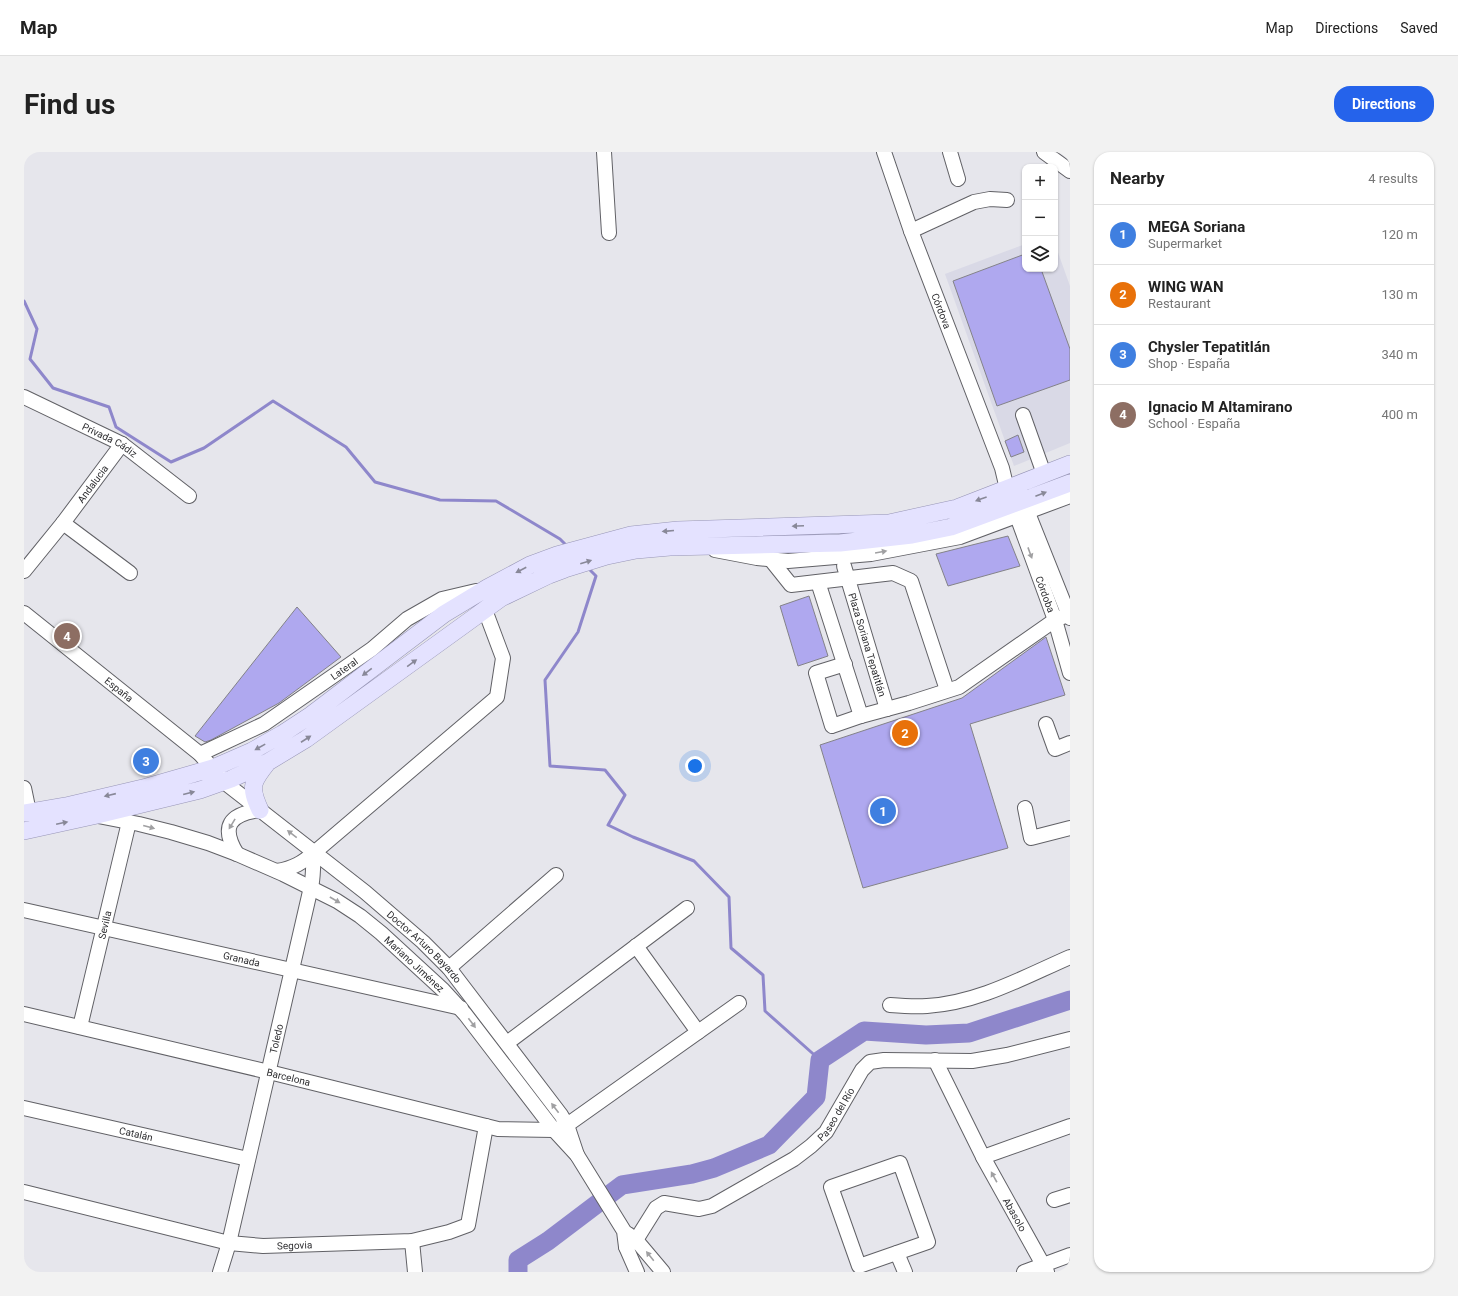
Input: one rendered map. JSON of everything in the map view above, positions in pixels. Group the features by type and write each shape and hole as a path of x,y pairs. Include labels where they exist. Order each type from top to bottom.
{"main road":[{"path":"26,812 66,806 147,787 212,768 252,751 282,734 310,715 444,614 487,588 530,565 561,562 603,549 631,535 678,530 889,523 958,508 1018,501 1044,474 1070,464"},
{"path":"603,549 636,550 840,543 912,535 951,527 1070,483"},
{"path":"24,831 97,816 200,790 224,782 268,762 306,739 501,598 549,575 561,562"},
{"path":"260,810 254,798 253,789 257,776 268,762"}],"street":[{"path":"604,152 609,233"},
{"name":"Córdova","path":"884,152 911,231 1002,468 1010,475 1018,501"},
{"path":"950,152 958,179"},
{"path":"1044,152 1070,171"},
{"path":"911,231 974,202 990,199 1007,200"},
{"name":"Privada Cádiz","path":"25,399 122,444 189,496"},
{"path":"1023,416 1044,474"},
{"name":"Andalucia","path":"24,571 64,523 122,444"},
{"path":"696,547 757,558 788,561 864,555 960,537 1018,501 1070,496"},
{"name":"Córdoba","path":"1018,501 1070,616"},
{"name":"Córdoba","path":"1018,501 1070,673"},
{"path":"64,523 130,573"},
{"path":"913,546 951,527"},
{"name":"Plaza Soriana Tepatitlán","path":"771,560 791,585 893,573 911,581 947,690"},
{"name":"Plaza Soriana Tepatitlán","path":"844,566 887,709"},
{"path":"818,582 861,716"},
{"name":"Lateral","path":"200,754 264,724 372,649 407,619 442,599 487,588"},
{"path":"277,871 290,869 298,865 315,852 497,697 503,658 485,610"},
{"name":"España","path":"24,613 200,754 224,782"},
{"name":"Plaza Soriana Tepatitlán","path":"844,664 816,673 832,726 958,687 1055,620 1070,616"},
{"path":"1046,724 1055,749 1070,743"},
{"name":"Doctor Arturo Bayardo","path":"224,782 315,852 393,916 449,968 561,1115 560,1128 631,1243"},
{"path":"24,789 26,812"},
{"path":"1025,808 1031,838 1070,828"},
{"path":"237,854 229,838 228,831 230,824 240,815 247,812 260,810"},
{"name":"Mariano Jiménez","path":"97,816 129,822 208,843 237,854 311,887 360,916 381,933 443,990 460,1008 560,1128"},
{"name":"Sevilla","path":"80,1027 129,822"},
{"name":"Toledo","path":"220,1272 229,1243 311,887 315,852"},
{"path":"449,968 556,874"},
{"path":"507,1043 687,908"},
{"name":"Granada","path":"24,910 292,969 460,1008 480,1007"},
{"path":"636,946 698,1032"},
{"path":"890,1005 925,1007 962,1001 1010,984 1070,956"},
{"path":"560,1128 739,1003"},
{"name":"Barcelona","path":"24,1014 498,1129 560,1128"},
{"name":"Paseo del Río","path":"631,1243 656,1208 664,1203 699,1208 712,1206 794,1159 826,1132 862,1070 870,1062 884,1060 972,1061 1007,1055 1070,1039"},
{"name":"Abasolo","path":"935,1060 983,1157 1045,1268"},
{"name":"Catalán","path":"24,1108 248,1159"},
{"name":"Segovia","path":"24,1192 229,1243 263,1246 412,1242 449,1232 468,1224 486,1126"},
{"path":"983,1157 1070,1126"},
{"path":"900,1163 928,1242 893,1254 858,1266 831,1188 900,1163"},
{"path":"1054,1200 1070,1195"},
{"path":"412,1242 415,1272"},
{"path":"631,1243 638,1272"},
{"path":"631,1243 663,1272"},
{"path":"893,1254 897,1272"},
{"path":"893,1254 905,1272"},
{"path":"1024,1272 1045,1268 1070,1255"}],"shaded area":[{"path":"1022,245 1022,272 1058,272 1058,252 1070,286 1070,443 1014,466 945,274"}],"building":[{"path":"1022,255 1022,272 1042,272 1070,349 1070,380 997,406 953,281"},
{"path":"1018,435 1024,452 1011,457 1005,441"},
{"path":"1008,536 1020,566 948,586 936,554"},
{"path":"809,596 828,656 798,666 780,606"},
{"path":"297,607 341,657 279,703 211,740 205,742 195,736"},
{"path":"1046,637 1065,695 970,724 1008,848 863,888 820,745 962,698"}],"waterway":[{"path":"24,301 37,329 30,359 53,388 109,407 116,427 171,462 204,448 273,401 346,447 375,482 440,500 496,501 560,539 567,546"},
{"path":"588,568 596,576 578,632 545,680 550,766 605,770 625,795 608,825 633,837 694,861 729,897 731,948 763,975 765,1011 820,1060"},
{"path":"518,1272 518,1260 548,1241 622,1185 692,1174 714,1168 769,1145 816,1097 820,1060 864,1031 926,1035 969,1033 1070,1000"}],"place":[{"name":"Ignacio M Altamirano","path":"67,636"},
{"name":"WING WAN","path":"905,733"},
{"name":"Chysler Tepatitlán","path":"146,761"},
{"name":"MEGA Soriana","path":"883,811"}]}
